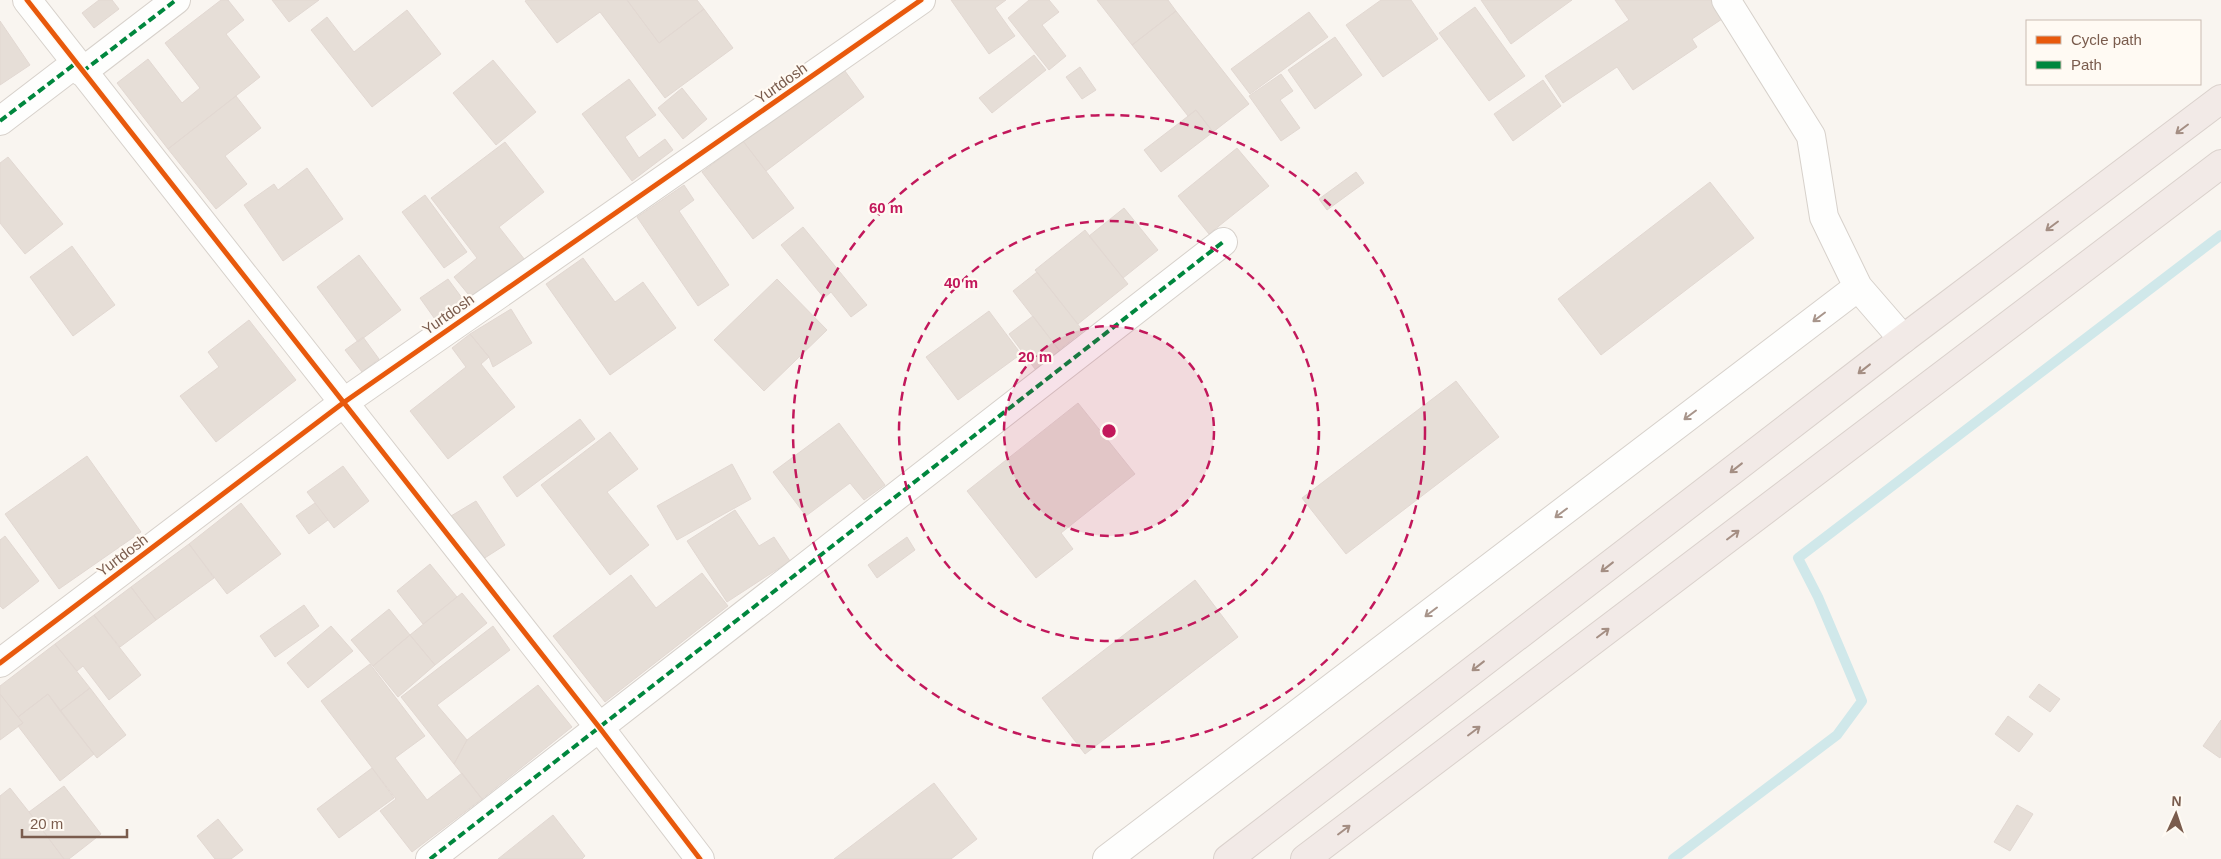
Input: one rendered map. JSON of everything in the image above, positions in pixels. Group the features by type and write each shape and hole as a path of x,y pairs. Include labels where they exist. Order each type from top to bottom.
{"highway":[{"path":"1228,859 1903,339 2221,99"},
{"path":"1306,859 2221,164"}],"street":[{"path":"27,0 599,727 700,859"},
{"path":"0,121 176,0"},
{"name":"Yurtdosh","path":"0,663 343,403 921,0"},
{"path":"1726,0 1811,136 1824,217 1858,287 1903,339"},
{"path":"430,859 1223,242"},
{"path":"1107,859 1858,287"}],"building":[{"path":"99,0 112,0 119,9 94,28 82,13"},
{"path":"221,0 228,0 244,20 226,34 260,77 168,149 117,83 148,59 182,103 200,88 165,43"},
{"path":"272,0 319,0 289,22"},
{"path":"627,0 659,43 704,9 733,48 665,98 600,12 557,43 525,1"},
{"path":"627,0 697,0 704,9 659,43"},
{"path":"951,0 1006,0 995,8 1015,36 989,54"},
{"path":"1029,0 1049,0 1059,12 1042,25 1066,56 1049,70 1008,18"},
{"path":"1097,0 1168,0 1176,11 1132,45"},
{"path":"1381,0 1411,0 1438,39 1383,77 1346,25"},
{"path":"1481,0 1572,0 1511,44"},
{"path":"1615,0 1722,0 1731,13 1692,39 1697,47 1633,90 1617,67 1563,103 1545,76 1629,20"},
{"path":"1475,7 1525,76 1489,101 1439,33"},
{"path":"407,10 441,54 372,107 311,30 327,17 354,52"},
{"path":"1176,11 1249,104 1213,132 1196,110 1188,116 1132,45"},
{"path":"1309,12 1328,37 1250,94 1231,69"},
{"path":"0,21 30,65 0,85"},
{"path":"1335,37 1362,75 1315,109 1288,70"},
{"path":"1034,55 1046,70 992,113 979,98"},
{"path":"493,60 536,112 496,145 453,93"},
{"path":"842,67 864,97 766,171 743,141"},
{"path":"1080,67 1096,90 1082,99 1066,77"},
{"path":"1281,74 1293,91 1280,100 1300,128 1281,141 1249,96"},
{"path":"629,79 656,115 625,137 639,158 665,139 673,150 632,181 582,114"},
{"path":"1543,80 1561,106 1513,141 1494,114"},
{"path":"682,88 707,119 683,139 658,108"},
{"path":"236,96 261,128 225,156 247,184 216,209 168,149"},
{"path":"1196,110 1213,132 1161,172 1144,150"},
{"path":"743,141 794,208 753,239 702,172"},
{"path":"505,142 544,192 499,227 525,260 473,300 454,277 477,258 431,198"},
{"path":"1237,148 1269,186 1209,234 1178,196"},
{"path":"8,157 63,224 25,254 0,223 0,163"},
{"path":"307,168 343,219 283,261 244,205 274,184 278,190"},
{"path":"1356,172 1364,183 1327,210 1319,199"},
{"path":"1710,182 1754,238 1601,355 1558,299"},
{"path":"684,185 694,200 679,211 729,285 698,306 637,217"},
{"path":"425,195 467,252 444,268 402,212"},
{"path":"1124,208 1158,250 1123,278 1089,236"},
{"path":"803,227 867,305 851,317 831,292 824,298 781,245"},
{"path":"1085,230 1128,284 1078,324 1035,270"},
{"path":"72,246 115,305 73,336 30,277"},
{"path":"359,255 401,310 358,342 317,287"},
{"path":"583,258 615,302 643,282 676,328 610,375 546,284"},
{"path":"1037,272 1083,331 1059,350 1013,291"},
{"path":"448,279 465,302 437,322 420,298"},
{"path":"777,279 827,330 764,391 714,340"},
{"path":"511,309 532,343 493,367 489,357 470,334"},
{"path":"989,311 1021,354 958,400 926,357"},
{"path":"1033,316 1062,354 1038,373 1009,334"},
{"path":"249,320 296,380 216,442 180,396 219,367 208,352"},
{"path":"470,334 489,357 481,364 515,407 448,459 410,411 466,367 452,348"},
{"path":"363,337 379,359 362,372 345,350"},
{"path":"1456,381 1499,437 1346,554 1302,498"},
{"path":"1078,403 1135,474 1061,533 1073,549 1036,578 967,491"},
{"path":"580,419 595,439 517,497 503,477"},
{"path":"839,423 885,485 864,500 850,483 806,516 773,472"},
{"path":"610,432 638,469 607,492 649,545 610,575 541,485"},
{"path":"87,456 141,532 59,589 5,514"},
{"path":"732,464 751,499 677,540 657,506"},
{"path":"343,466 369,501 334,528 307,492"},
{"path":"476,501 505,545 480,561 451,516"},
{"path":"241,503 281,554 227,594 189,544"},
{"path":"315,503 328,520 309,534 296,516"},
{"path":"735,510 759,546 774,537 790,561 727,602 687,541"},
{"path":"5,536 39,581 3,609 0,606 0,540"},
{"path":"907,537 915,550 877,578 868,565"},
{"path":"189,544 214,578 156,620 131,587"},
{"path":"430,564 457,597 423,624 397,591"},
{"path":"702,573 728,606 605,702 553,636 631,575 656,608"},
{"path":"1195,580 1238,637 1085,754 1042,698"},
{"path":"131,587 156,620 120,647 94,615"},
{"path":"462,593 487,623 435,665 410,635"},
{"path":"304,605 319,626 275,657 260,636"},
{"path":"389,609 410,635 373,666 351,640"},
{"path":"94,615 141,675 109,700 83,666 77,671 55,644"},
{"path":"331,626 353,651 308,688 287,663"},
{"path":"493,626 510,650 437,705 467,740 454,764 401,697"},
{"path":"410,635 435,665 398,697 373,666"},
{"path":"55,644 90,688 60,711 48,694 18,717 0,694 0,686"},
{"path":"370,664 425,736 395,758 427,800 462,773 482,799 412,852 380,811 396,799 321,701"},
{"path":"2039,684 2060,699 2050,712 2029,697"},
{"path":"538,685 572,727 482,799 454,764 467,740"},
{"path":"90,688 126,735 97,758 60,711"},
{"path":"0,694 23,723 0,740"},
{"path":"48,694 94,754 60,781 18,726 23,723 18,717"},
{"path":"2008,716 2033,734 2019,752 1995,734"},
{"path":"2221,720 2221,756 2220,758 2203,746"},
{"path":"372,768 394,798 339,838 317,809"},
{"path":"934,783 977,839 951,859 834,859"},
{"path":"64,786 101,834 69,859 64,859 29,812"},
{"path":"10,788 64,859 0,859 0,796"},
{"path":"2017,805 2033,814 2010,851 1994,842"},
{"path":"553,815 585,856 582,859 498,859"},
{"path":"218,819 243,850 231,859 215,859 197,836"}],"waterway":[{"path":"1673,859 1837,735 1862,701 1818,597 1798,558 2221,235"}],"marked path":[{"path":"82,72 176,0"},
{"path":"0,121 76,63"},
{"path":"430,859 1223,242"}],"cycle path":[{"path":"27,0 599,727 700,859"},
{"path":"0,663 343,403 921,0"}]}
